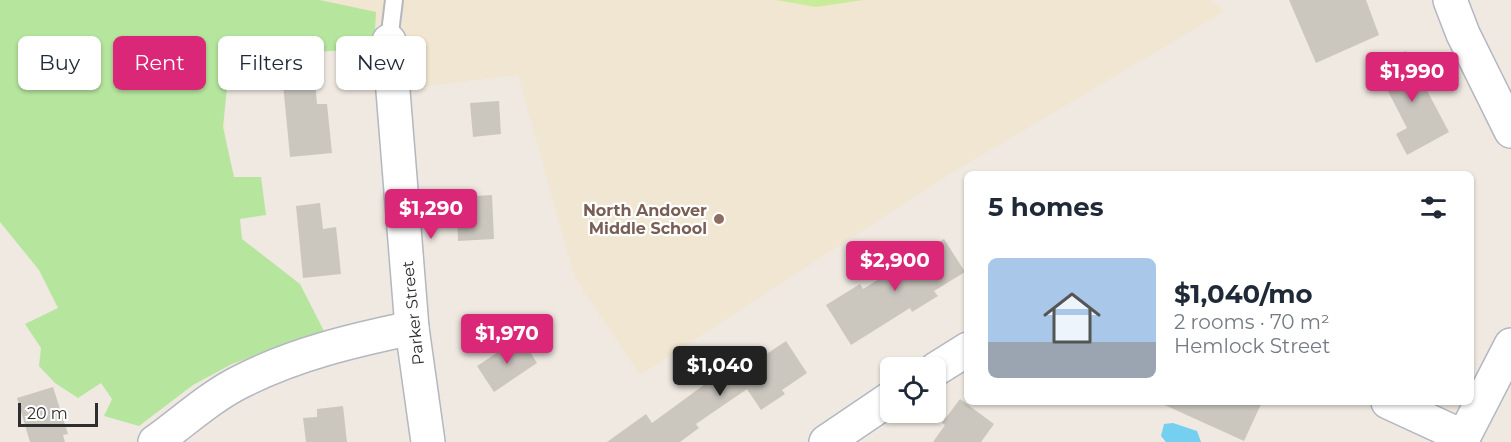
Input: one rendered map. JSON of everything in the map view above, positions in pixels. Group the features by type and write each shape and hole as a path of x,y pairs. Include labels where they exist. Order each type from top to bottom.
{"street":[{"path":"1450,0 1463,34 1511,131"},
{"name":"Parker Street","path":"393,90 412,328 428,442"},
{"path":"155,442 240,382 299,357 365,338 412,328"},
{"path":"1394,405 1463,439 1511,345"},
{"path":"946,363 964,352"},
{"path":"826,442 880,405"}],"lane":[{"path":"390,36 394,0"}],"shaded area":[{"name":"North Andover Middle School","path":"0,0 1210,0 1225,11 948,175 640,375 575,278 518,75 426,86 426,36 336,36 336,50 324,51 324,36 218,36 218,90 223,90 228,180 114,90 206,90 206,36 113,36 113,89 101,80 101,36 46,36"}],"green space":[{"path":"0,0 320,0 376,12 375,36 336,36 336,51 324,51 324,36 218,36 218,90 227,90 223,127 234,177 261,177 266,215 240,219 242,239 300,284 324,331 232,364 193,385 139,426 104,416 112,399 101,383 78,398 55,383 39,366 41,348 25,324 58,308 39,270 0,222"},
{"path":"776,0 863,0 816,7"}],"water":[{"path":"1173,423 1197,431 1201,442 1166,442 1161,436 1164,424"}],"building":[{"path":"1289,0 1366,0 1379,35 1316,63"},
{"path":"1406,51 1449,132 1407,155 1396,134 1407,128 1375,66"},
{"path":"284,90 316,90 317,104 327,104 332,153 290,157"},
{"path":"499,101 501,134 473,137 470,103"},
{"path":"492,195 494,239 458,241 457,214 461,213 461,197"},
{"path":"320,203 323,229 336,227 341,274 303,278 296,206"},
{"path":"944,239 964,270 964,273 934,291 938,296 912,312 910,308 851,345 826,305 860,284 863,289"},
{"path":"521,337 537,363 494,392 477,366"},
{"path":"786,341 807,373 782,390 785,394 761,410 747,389 696,424 699,428 680,442 607,442 646,414 652,423 708,382 706,378 734,360 741,371"},
{"path":"53,387 68,434 63,435 65,442 30,442 17,398"},
{"path":"960,399 964,405 968,405 994,424 981,442 933,442 945,425 942,423 946,423 946,418"},
{"path":"1165,405 1261,405 1244,441"},
{"path":"343,406 347,442 306,442 303,418 317,417 317,409"}],"place":[{"name":"North Andover Middle School","path":"719,219"}]}
